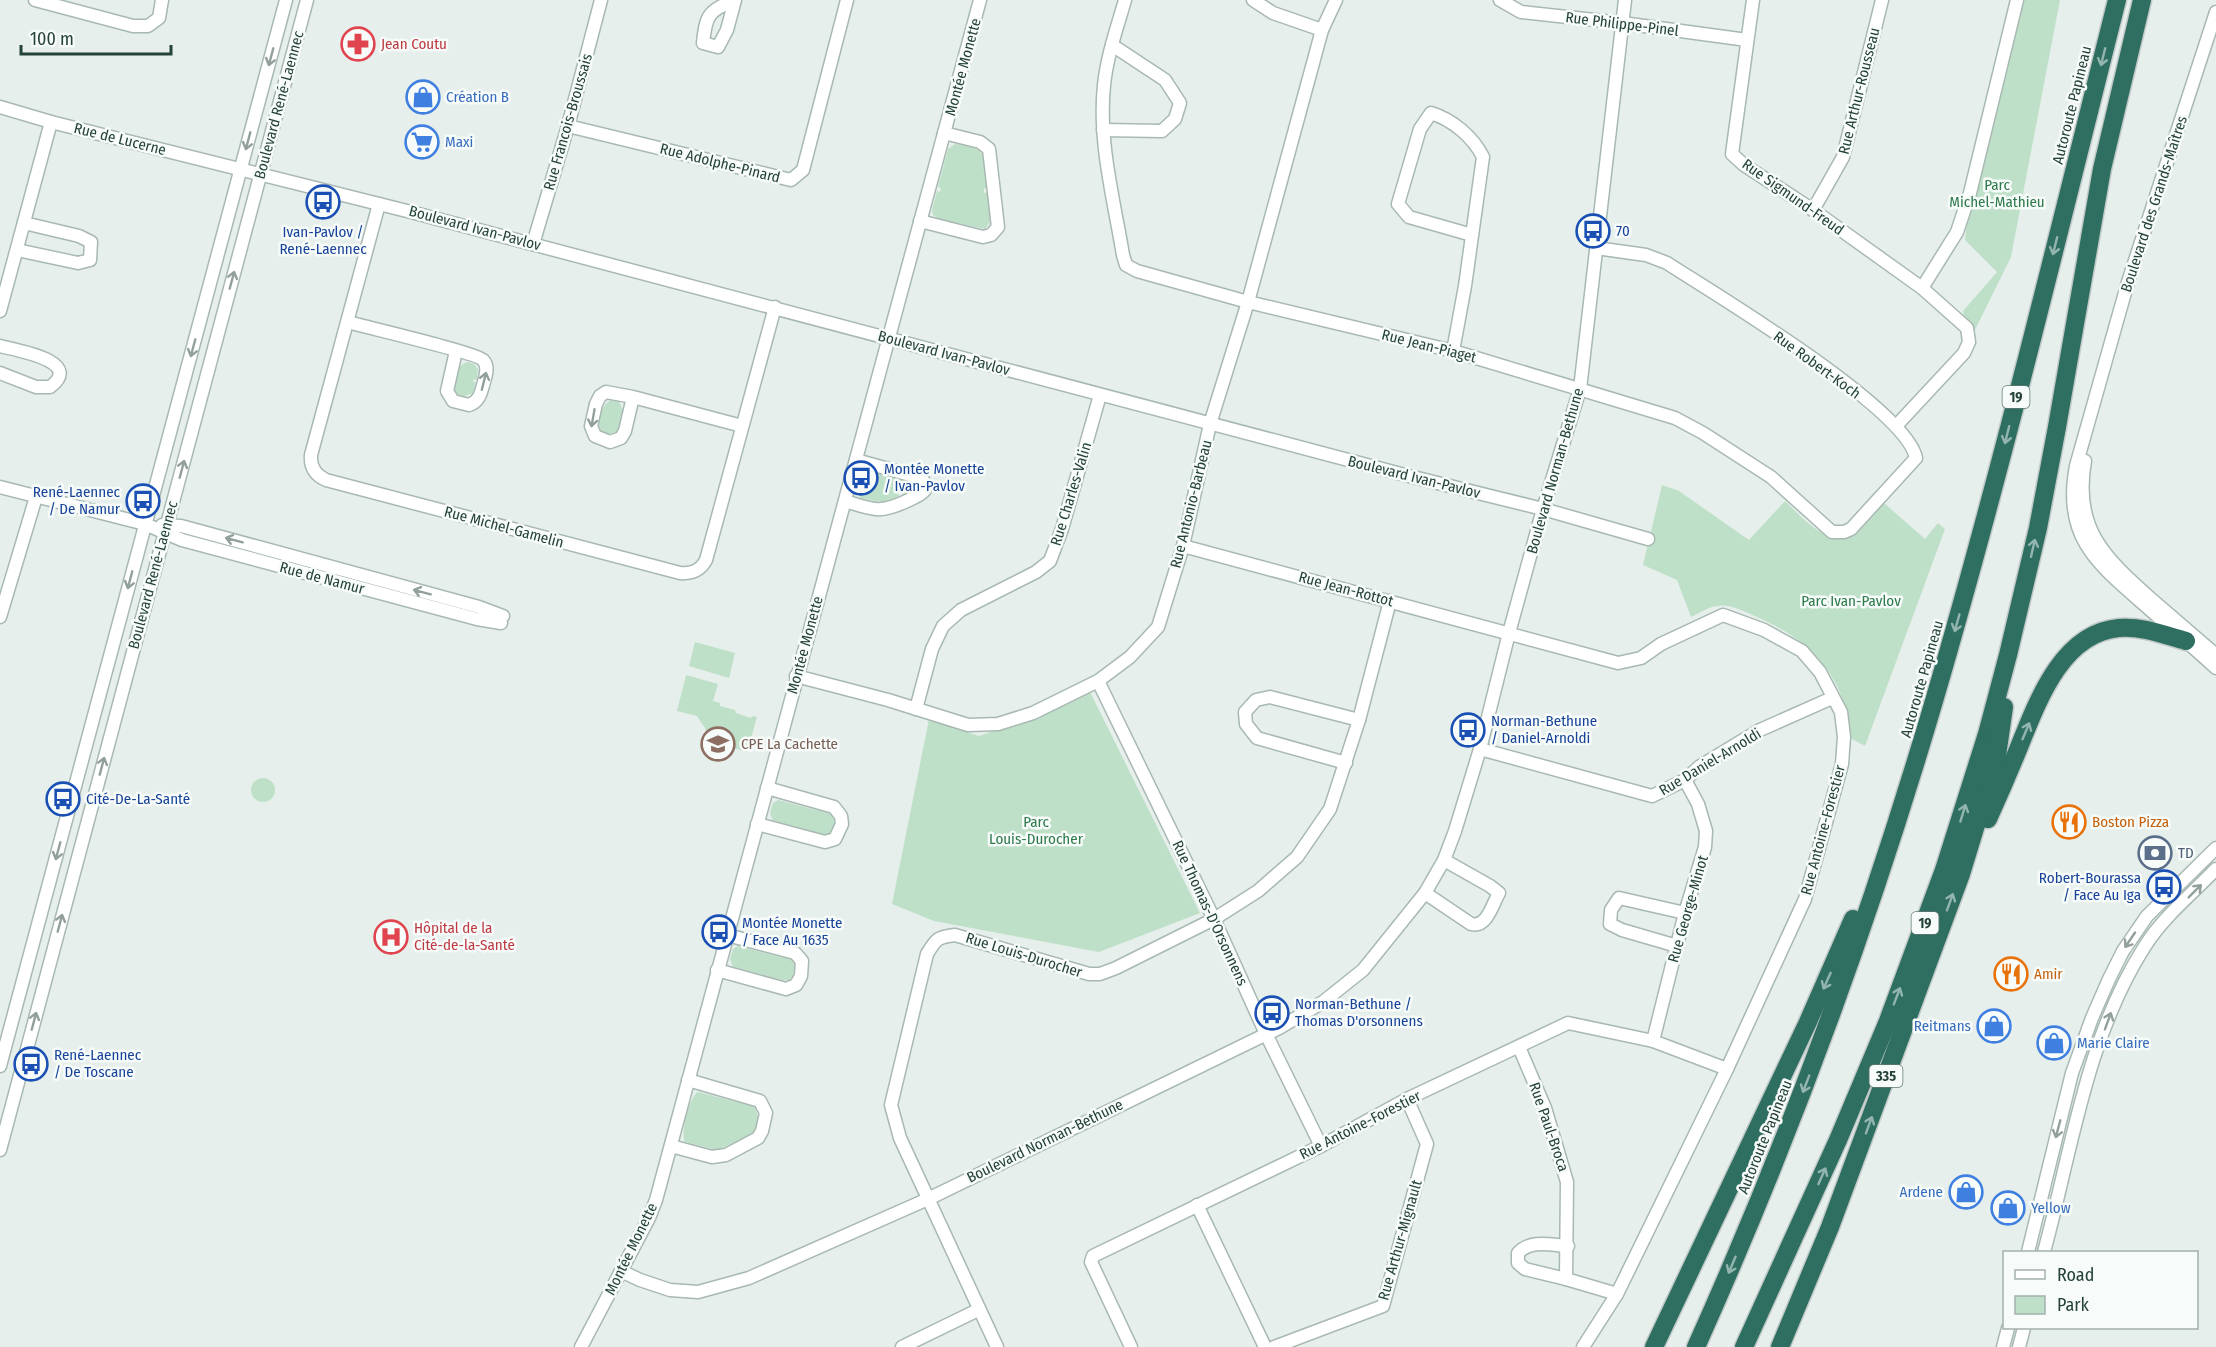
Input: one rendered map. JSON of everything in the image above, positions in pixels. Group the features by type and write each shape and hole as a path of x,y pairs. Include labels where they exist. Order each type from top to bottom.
{"highway":[{"name":"Autoroute Papineau","path":"1696,1347 1805,1087 1847,971 1934,703 1973,564 2117,0"},
{"name":"19","path":"1744,1347 1838,1140 1881,1037 1951,850 1987,734 2020,605 2055,438 2101,176 2142,0"},
{"name":"335","path":"1780,1347 1810,1278 1961,874 1997,756 2020,605"},
{"path":"1961,874 2004,785 2044,690 2066,657 2086,640 2117,628 2140,629 2186,641"},
{"path":"1654,1347 1808,1022 1906,791"},
{"path":"1789,1347 1810,1278"},
{"path":"1644,1347 1683,1287"}],"street":[{"path":"35,0 133,26 148,26 159,18 162,0"},
{"name":"Boulevard René-Laennec","path":"0,1066 286,0"},
{"name":"Boulevard René-Laennec","path":"0,1150 4,1117 166,529 307,0"},
{"name":"Rue Francois-Broussais","path":"533,244 568,126 601,0"},
{"name":"Rue Adolphe-Pinard","path":"568,126 791,180 803,170 847,0"},
{"name":"Montée Monette","path":"581,1347 651,1212 671,1146 980,0"},
{"name":"Rue Jean-Piaget","path":"1125,0 1112,45 1104,86 1103,130 1126,265 1137,271 1248,302 1453,351 1675,418 1771,477 1832,532"},
{"path":"1253,0 1273,13 1322,30"},
{"name":"Rue Antonio-Barbeau","path":"796,676 968,724 998,724 1033,713 1098,681 1130,657 1158,627 1183,546 1210,424 1248,302 1322,30 1336,0"},
{"name":"Rue Philippe-Pinel","path":"1500,0 1521,12 1747,40"},
{"name":"Boulevard Norman-Bethune","path":"621,1271 670,1290 699,1292 749,1278 928,1199 1266,1034 1323,1002 1363,970 1425,893 1444,860 1455,831 1480,748 1543,509 1580,389 1625,0"},
{"name":"Rue Sigmund-Freud","path":"1753,0 1732,154 1744,165 1813,210 1922,288 1967,328 1969,342 1964,353 1896,426"},
{"name":"Rue Arthur-Rousseau","path":"1813,210 1843,157 1882,0"},
{"path":"1922,288 1957,232 1970,193 2018,0"},
{"name":"Boulevard des Grands-Maîtres","path":"2216,12 2137,254 2074,478 2073,503 2079,529 2087,547 2102,566 2216,668"},
{"path":"1103,130 1162,131 1175,118 1180,103 1165,80 1112,45"},
{"name":"Rue de Lucerne","path":"0,107 240,170"},
{"path":"1453,351 1465,286 1483,157 1475,142 1442,117 1431,113 1420,129 1398,204 1408,218 1472,235"},
{"path":"0,311 51,122"},
{"name":"Montée Monette","path":"920,221 983,237 991,235 998,227 989,149 983,143 944,133"},
{"name":"Boulevard Ivan-Pavlov","path":"240,170 775,307 1210,424 1543,509 1648,539"},
{"name":"Rue Michel-Gamelin","path":"379,204 311,459 314,472 326,480 687,574 697,571 706,560 775,307"},
{"path":"16,250 78,263 90,260 91,242 79,236 24,223"},
{"name":"Rue Robert-Koch","path":"1596,248 1646,255 1667,263 1837,375 1896,426 1914,449 1916,458 1851,529 1844,532 1832,532"},
{"path":"348,322 479,357 486,364 486,375 480,397 470,405 453,400 447,391 456,351"},
{"path":"0,346 45,358 59,371 56,383 50,387 36,387 0,373"},
{"name":"Rue Charles-Valin","path":"916,710 932,649 944,626 961,610 1036,572 1050,561 1062,529 1100,395"},
{"path":"633,397 742,426"},
{"name":"Boulevard des Grands-Maîtres","path":"2097,398 2083,478 2084,508 2093,536 2105,555 2120,572 2216,655"},
{"path":"845,501 874,510 885,510 920,495 925,490 925,483 921,478 856,460"},
{"name":"Rue de Namur","path":"0,487 166,529 192,543 477,619 502,620"},
{"path":"0,614 36,497"},
{"name":"Rue Jean-Rottot","path":"1183,546 1390,601 1419,611 1509,633"},
{"name":"Rue Louis-Durocher","path":"997,1347 900,1138 891,1105 927,954 933,942 940,936 956,935 1089,974 1100,974 1155,950 1214,919 1258,891 1297,857 1330,809 1359,720 1390,601"},
{"name":"Rue Antoine-Forestier","path":"1509,633 1618,663 1641,658 1661,644 1723,615 1764,630 1802,651 1820,672 1840,712 1844,737 1842,764 1805,899 1727,1069 1617,1294 1582,1347"},
{"name":"Rue Thomas-D'Orsonnens","path":"1098,681 1321,1146"},
{"path":"1346,763 1257,738 1245,724 1245,712 1256,700 1270,697 1359,720"},
{"name":"Rue Daniel-Arnoldi","path":"1480,748 1652,796 1685,780 1699,767 1760,730 1832,698"},
{"name":"Rue George-Minot","path":"1653,1041 1685,913 1705,847 1706,831 1698,804 1685,780"},
{"path":"757,824 825,842 835,839 840,829 841,816 834,807 767,789"},
{"path":"2028,1251 2073,1073 2092,1018 2109,979 2123,951 2147,916 2216,848"},
{"path":"1425,893 1471,924 1477,926 1484,922 1499,893 1490,885 1444,860"},
{"path":"2044,1251 2088,1076 2117,999 2144,947 2160,925 2216,869"},
{"path":"1677,946 1622,930 1610,924 1611,910 1619,898 1685,913"},
{"path":"717,970 786,988 796,985 801,976 803,963 795,953 727,934"},
{"name":"Rue Antoine-Forestier","path":"1131,1347 1091,1262 1093,1256 1321,1146 1407,1099 1568,1023 1653,1041 1727,1069"},
{"name":"Rue Paul-Broca","path":"1519,1047 1545,1108 1567,1182 1566,1279"},
{"path":"671,1146 712,1158 720,1157 756,1140 762,1131 765,1110 758,1100 688,1080"},
{"name":"Rue Arthur-Mignault","path":"1274,1347 1383,1306 1427,1144 1407,1099"},
{"path":"1197,1205 1265,1347"},
{"path":"1568,1246 1533,1243 1518,1253 1518,1263 1525,1269 1617,1294"},
{"path":"902,1347 978,1310"},
{"path":"2003,1347 2008,1329"},
{"path":"2019,1347 2024,1329"}],"green space":[{"name":"Parc Michel-Mathieu","path":"2017,0 2060,0 2011,257 1969,342 1963,311 1997,272 1965,240 1970,193"},
{"path":"955,144 974,148 983,156 987,188 984,189 984,193 988,192 991,221 985,229 939,219 933,215 932,210 937,191 940,192 941,188 938,187 948,149"},
{"path":"467,362 474,364 478,369 477,380 474,379 473,382 476,382 473,393 462,397 455,392 454,385 460,366"},
{"path":"610,400 619,401 623,411 617,431 607,435 600,431 599,423 600,414"},
{"path":"867,471 919,486 902,495 901,492 897,494 900,496 886,503 861,498 857,490 858,483 863,484 865,479 861,475"},
{"name":"Parc Ivan-Pavlov","path":"1662,485 1679,491 1749,540 1785,501 1809,524 1827,535 1837,537 1847,536 1857,531 1884,503 1925,539 1938,523 1945,529 1865,746 1850,738 1847,714 1839,690 1822,663 1800,641 1772,624 1732,607 1722,605 1704,610 1691,617 1677,580 1643,565"},
{"path":"695,642 735,653 729,678 689,666"},
{"path":"686,675 718,684 713,701 720,703 720,706 751,718 752,716 757,717 747,752 714,742 697,716 677,711"},
{"name":"Parc Louis-Durocher","path":"1089,690 1200,913 1099,952 934,921 892,904 929,719 979,736 1034,717"},
{"path":"263,778 272,781 275,790 272,799 263,802 254,799 251,790 254,781"},
{"path":"778,800 831,814 835,820 833,830 829,834 822,834 773,821 770,813 773,803"},
{"path":"738,946 792,960 795,966 793,976 789,980 782,980 733,967 730,959 733,949"},
{"path":"698,1092 755,1107 758,1118 755,1131 748,1137 717,1150 685,1142 686,1116 691,1101"}],"place":[{"name":"Jean Coutu","path":"358,44"},
{"name":"Création B","path":"423,97"},
{"name":"Maxi","path":"422,142"},
{"name":"Ivan-Pavlov / René-Laennec","path":"323,202"},
{"name":"70","path":"1593,231"},
{"name":"Montée Monette / Ivan-Pavlov","path":"861,478"},
{"name":"René-Laennec / De Namur","path":"143,501"},
{"name":"Norman-Bethune / Daniel-Arnoldi","path":"1468,730"},
{"name":"CPE La Cachette","path":"718,744"},
{"name":"Cité-De-La-Santé","path":"63,799"},
{"name":"Boston Pizza","path":"2069,822"},
{"name":"TD","path":"2155,853"},
{"name":"Robert-Bourassa / Face Au Iga","path":"2164,887"},
{"name":"Montée Monette / Face Au 1635","path":"719,932"},
{"name":"Hôpital de la Cité-de-la-Santé","path":"391,937"},
{"name":"Amir","path":"2011,974"},
{"name":"Norman-Bethune / Thomas D'orsonnens","path":"1272,1013"},
{"name":"Reitmans","path":"1994,1026"},
{"name":"Marie Claire","path":"2054,1043"},
{"name":"René-Laennec / De Toscane","path":"31,1064"},
{"name":"Ardene","path":"1966,1192"},
{"name":"Yellow","path":"2008,1208"}]}
